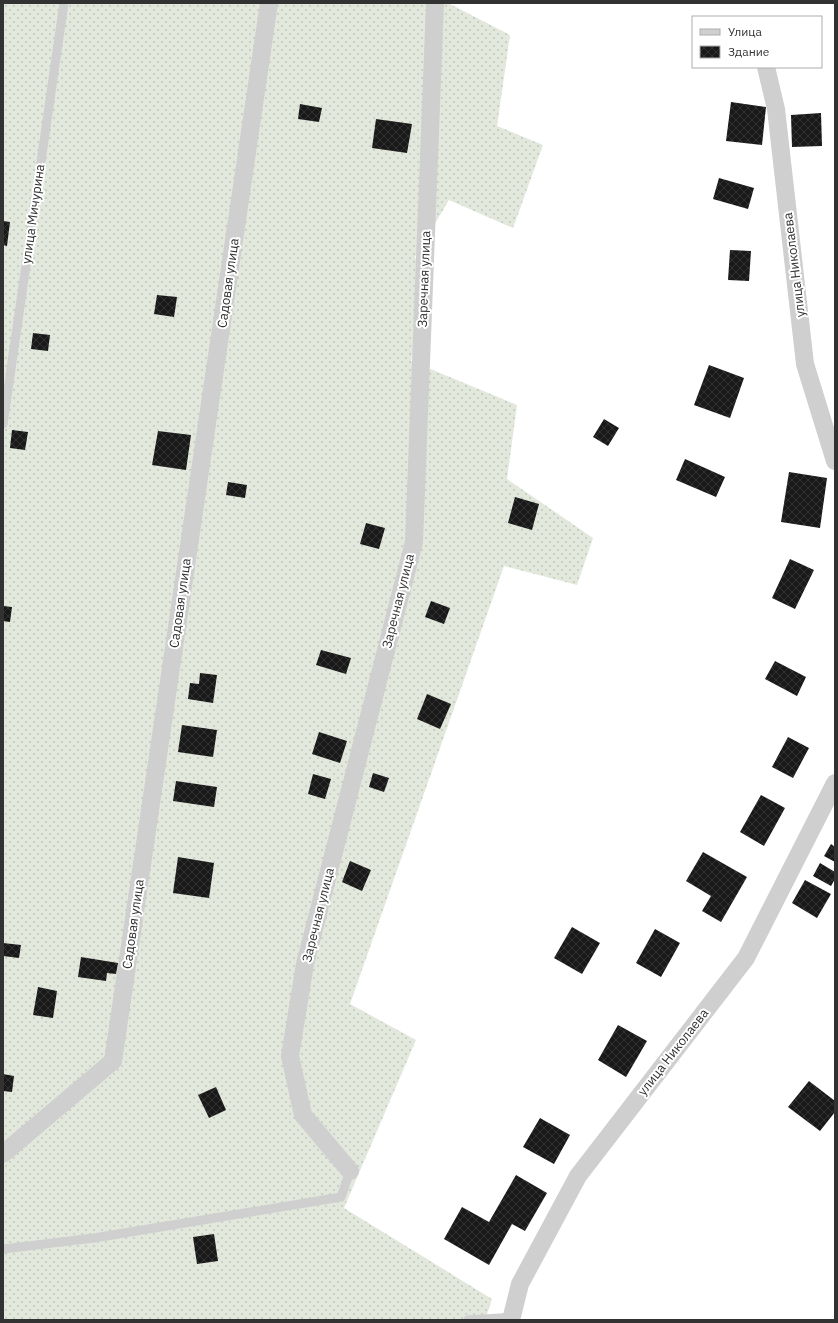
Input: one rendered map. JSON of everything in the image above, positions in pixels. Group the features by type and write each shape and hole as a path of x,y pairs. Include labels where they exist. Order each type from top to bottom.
{"street":[{"name":"Садовая улица","path":"3,1154 113,1061 269,3"},
{"name":"Заречная улица","path":"350,1171 303,1115 290,1056 305,964 414,542 435,3"},
{"name":"улица Николаева","path":"766,68 776,109 805,364 835,461"},
{"name":"улица Николаева","path":"512,1318 520,1284 578,1176 746,958 835,783"}],"lane":[{"name":"улица Мичурина","path":"3,424 64,3"},
{"path":"3,1249 94,1238 341,1197 350,1171"},
{"path":"468,1320 512,1318"}],"shaded area":[{"path":"3,3 448,3 510,35 497,126 543,145 513,228 449,200 415,257 428,278 411,361 517,405 507,479 593,538 577,585 504,566 350,1004 416,1040 344,1208 492,1299 485,1320 3,1320"}],"building":[{"path":"731,102 766,107 762,145 726,141"},
{"path":"300,104 322,108 319,122 298,119"},
{"path":"821,113 822,146 792,147 791,115"},
{"path":"376,119 412,124 407,153 372,148"},
{"path":"719,178 754,188 748,209 713,199"},
{"path":"3,221 10,222 7,246 3,245"},
{"path":"730,250 751,251 749,281 728,280"},
{"path":"157,295 177,297 174,317 154,314"},
{"path":"33,333 50,335 48,351 31,349"},
{"path":"709,365 744,378 730,418 694,405"},
{"path":"604,419 619,428 608,446 593,437"},
{"path":"12,430 28,432 25,450 10,448"},
{"path":"158,431 191,435 186,470 152,465"},
{"path":"685,459 725,477 716,497 676,480"},
{"path":"789,472 827,478 820,528 781,522"},
{"path":"228,482 247,485 245,498 226,495"},
{"path":"515,497 539,504 532,530 508,523"},
{"path":"366,523 385,528 379,549 360,544"},
{"path":"790,559 814,570 795,609 772,598"},
{"path":"431,601 450,608 444,624 425,617"},
{"path":"3,606 12,607 10,622 3,621"},
{"path":"321,650 351,658 346,674 316,665"},
{"path":"775,661 806,677 797,696 765,679"},
{"path":"200,673 217,675 213,703 188,699 190,683 199,684"},
{"path":"427,694 451,704 440,729 417,719"},
{"path":"182,725 217,730 213,757 178,752"},
{"path":"319,732 347,741 340,763 312,754"},
{"path":"788,737 809,748 793,778 772,767"},
{"path":"373,773 389,778 384,792 369,787"},
{"path":"313,774 331,779 325,799 308,794"},
{"path":"176,781 217,787 214,807 173,801"},
{"path":"761,795 785,808 764,846 740,832"},
{"path":"831,844 835,847 835,862 824,856"},
{"path":"703,852 747,877 721,922 702,911 711,896 686,881"},
{"path":"178,857 214,863 209,898 173,893"},
{"path":"350,861 371,870 362,891 342,882"},
{"path":"820,863 835,872 835,879 831,886 813,876"},
{"path":"805,880 831,894 817,918 792,903"},
{"path":"572,927 600,943 582,974 554,958"},
{"path":"655,929 680,943 661,977 636,963"},
{"path":"3,943 21,945 19,958 3,956"},
{"path":"81,957 118,963 116,974 107,973 106,981 78,977"},
{"path":"38,987 57,991 53,1018 33,1015"},
{"path":"618,1025 647,1041 626,1077 598,1060"},
{"path":"3,1074 14,1076 12,1092 3,1091"},
{"path":"809,1081 835,1101 835,1112 820,1131 788,1107"},
{"path":"216,1087 226,1110 209,1118 198,1095"},
{"path":"540,1118 570,1135 554,1164 523,1147"},
{"path":"516,1175 547,1193 525,1231 512,1224 489,1265 444,1239 462,1207 489,1222"},
{"path":"214,1234 218,1261 197,1264 193,1237"}]}
